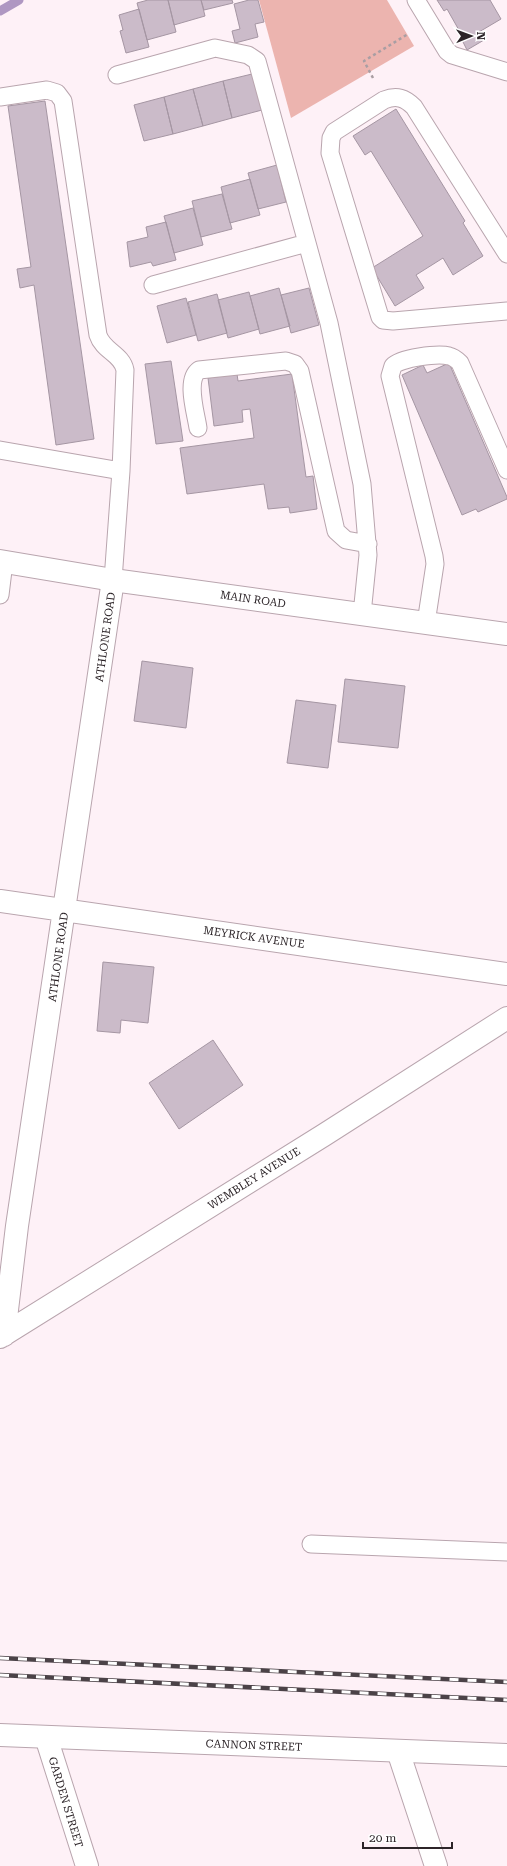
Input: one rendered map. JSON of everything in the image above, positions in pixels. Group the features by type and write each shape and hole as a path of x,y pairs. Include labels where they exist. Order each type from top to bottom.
{"street":[{"name":"MAIN ROAD","path":"2,562 113,580 507,634"},
{"name":"ATHLONE ROAD","path":"2,1336 9,1225 65,909 113,580"},
{"name":"MEYRICK AVENUE","path":"0,901 65,909 507,974"},
{"name":"WEMBLEY AVENUE","path":"2,1336 324,1135 507,1018"},
{"name":"CANNON STREET","path":"0,1735 507,1755"},
{"name":"GARDEN STREET","path":"46,1737 86,1866"},
{"path":"398,1751 436,1866"}],"lane":[{"path":"416,0 442,46 452,55 507,72"},
{"path":"117,75 215,48 248,55 255,58 329,323 362,484 368,544 368,568 362,614"},
{"path":"0,97 47,90 57,93 62,101 98,336 102,344 121,360 125,370 121,471 113,580"},
{"path":"507,254 414,107 408,101 401,98 392,97 384,100 334,132 330,146 330,153 380,317 383,320 393,321 507,311"},
{"path":"153,285 307,243"},
{"path":"426,623 435,564 434,556 390,376 393,366 402,360 441,355 455,358 460,363 507,470"},
{"path":"198,428 191,384 194,373 199,370 286,361 295,364 300,371 336,531 346,540 368,544"},
{"path":"0,450 121,471"},
{"path":"0,595 2,562"},
{"path":"311,1544 507,1552"}],"path":[{"path":"384,100 364,61 428,21"}],"shaded area":[{"path":"259,0 387,0 414,46 291,118"}],"building":[{"path":"148,0 168,0 176,32 147,40 137,3"},
{"path":"168,0 201,0 205,16 174,25"},
{"path":"201,0 232,0 233,3 204,10"},
{"path":"249,0 258,0 264,22 255,24 258,37 235,43 232,31 240,29 234,4"},
{"path":"437,0 490,0 501,19 479,32 484,40 467,50 462,40 464,39 447,9 444,11"},
{"path":"139,9 149,47 126,53 120,31 123,30 119,15"},
{"path":"252,74 262,110 232,118 223,81"},
{"path":"223,81 232,118 203,126 193,89"},
{"path":"193,89 203,126 173,134 164,97"},
{"path":"164,97 173,134 144,141 134,105"},
{"path":"45,101 94,439 56,445 34,285 20,288 17,269 31,267 8,106"},
{"path":"396,109 465,221 463,223 483,256 453,275 443,258 416,275 424,288 395,306 372,268 423,236 371,151 365,155 353,136"},
{"path":"277,165 286,202 258,209 248,173"},
{"path":"250,179 260,215 230,223 221,187"},
{"path":"222,194 232,229 201,237 192,201"},
{"path":"193,208 203,245 174,253 164,216"},
{"path":"166,222 176,260 153,266 151,262 130,267 127,242 148,237 146,227"},
{"path":"279,288 290,326 260,334 250,296"},
{"path":"309,288 319,325 291,333 281,295"},
{"path":"249,292 259,329 228,338 218,300"},
{"path":"217,294 227,333 198,341 188,302"},
{"path":"186,298 196,335 167,343 157,306"},
{"path":"171,361 183,441 156,444 145,364"},
{"path":"449,363 507,497 507,499 478,512 476,509 462,515 402,375 423,365 427,373"},
{"path":"237,374 238,381 292,374 306,477 313,476 317,509 290,513 289,507 268,509 264,484 187,494 180,448 254,438 250,409 242,410 243,422 214,426 208,378"},
{"path":"142,661 193,668 186,728 134,721"},
{"path":"345,679 405,686 398,748 338,742"},
{"path":"296,700 336,705 328,768 287,763"},
{"path":"103,962 154,967 148,1023 121,1020 120,1033 97,1031"},
{"path":"213,1040 243,1085 179,1129 149,1083"}],"waterway":[{"path":"0,11 19,0"}],"railway":[{"path":"0,1658 507,1682"},
{"path":"0,1675 507,1700"}]}
